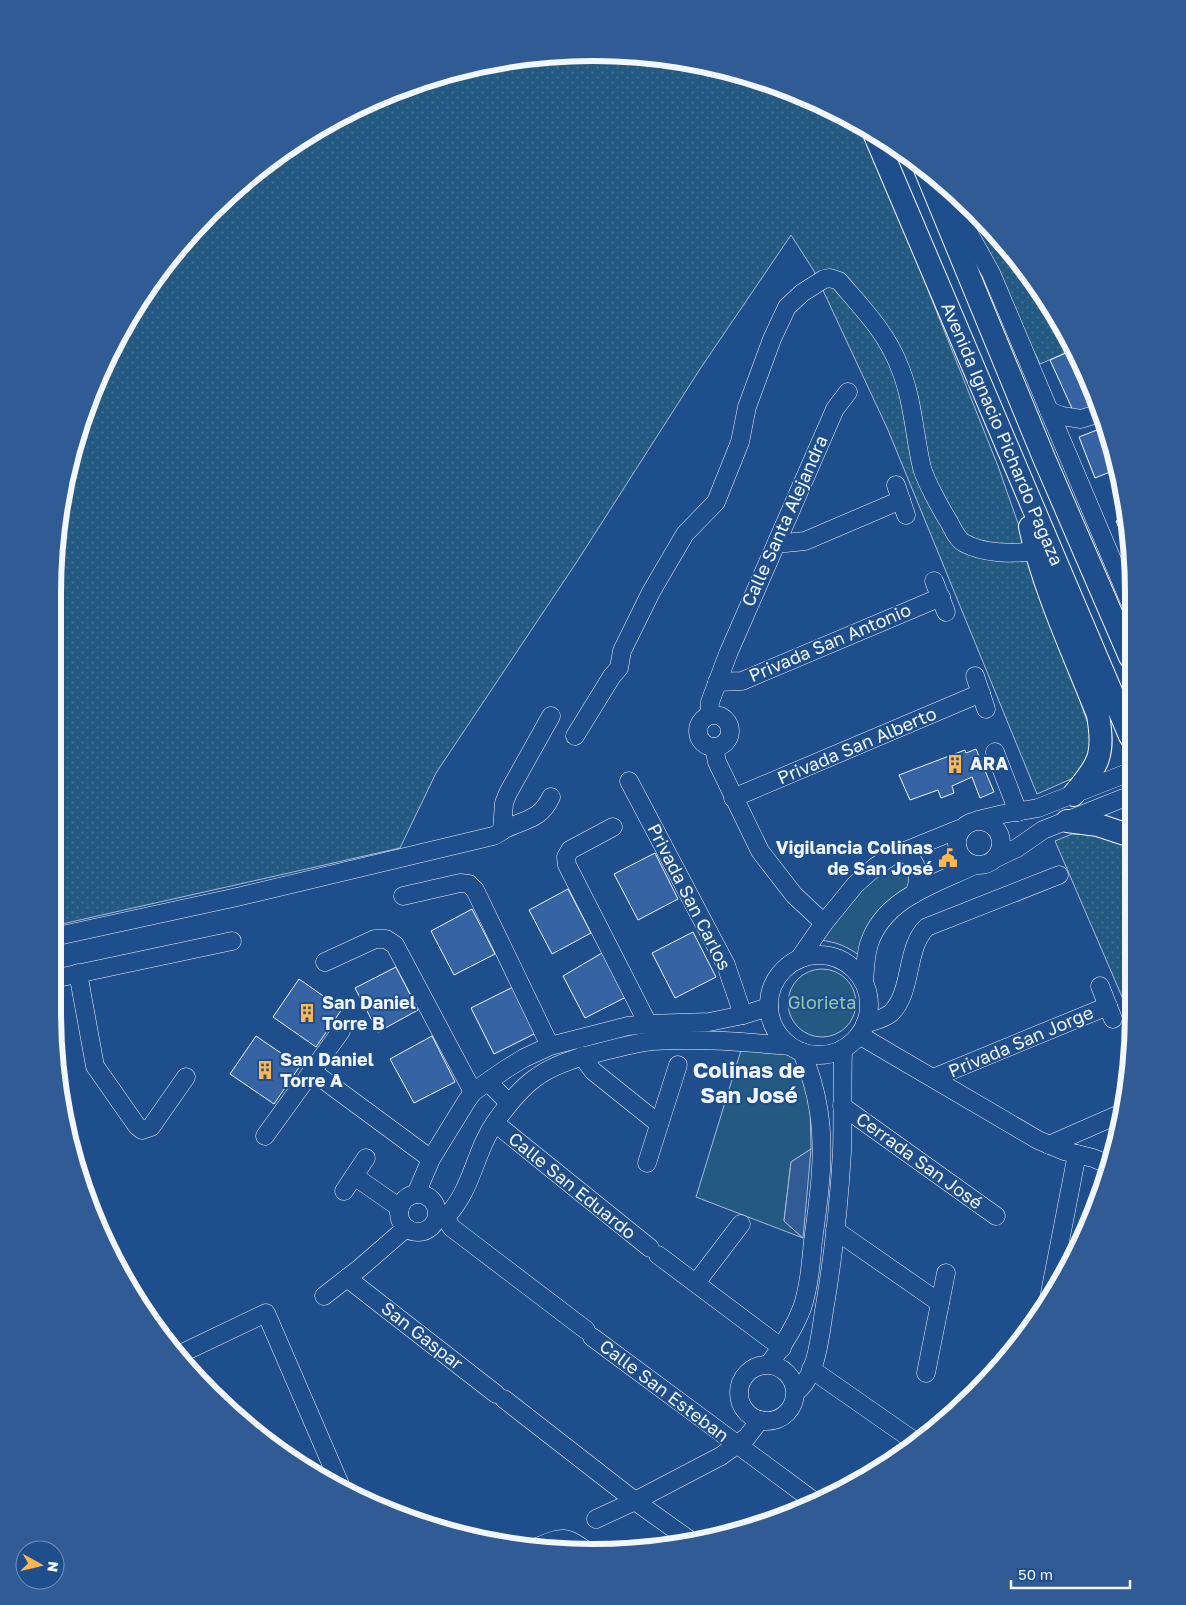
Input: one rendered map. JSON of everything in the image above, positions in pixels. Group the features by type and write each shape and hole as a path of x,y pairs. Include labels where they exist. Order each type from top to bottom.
{"main road":[{"name":"Avenida Ignacio Pichardo Pagaza","path":"879,145 1125,724"},
{"name":"Avenida Ignacio Pichardo Pagaza","path":"930,182 1044,458 1125,645"},
{"path":"1018,470 1035,551 1098,715 1102,736 1101,748 1092,773 1073,796"},
{"path":"1067,821 1098,825 1125,834"}],"street":[{"path":"944,193 966,228 990,273 1125,590"},
{"path":"574,736 619,668 622,651 647,600 685,534 716,502 740,442 747,407 772,339 787,307 794,298 824,278 839,281 884,335 900,368 912,405 922,469 945,516 959,538 969,545 991,551 1019,554 1035,551"},
{"name":"Calle Santa Alejandra","path":"708,715 710,702 728,654 776,542 834,409 848,392"},
{"path":"1049,411 1062,416 1081,419 1094,415"},
{"path":"1066,450 1070,437 1081,419"},
{"path":"776,542 805,541 901,500"},
{"name":"Privada San Antonio","path":"717,682 742,681 941,596"},
{"name":"Privada San Alberto","path":"733,798 983,701 975,676"},
{"path":"708,715 720,715 725,718 730,728 730,734 724,744 714,747 704,744 698,736 698,726 708,715"},
{"path":"502,831 504,803 508,793 551,716"},
{"path":"714,747 717,762 760,851 794,895 824,923"},
{"path":"995,752 1018,812"},
{"path":"800,959 824,923 855,885 883,860 971,824 1003,814 1038,808 1073,796 1125,774"},
{"name":"Privada San Carlos","path":"629,781 726,965 744,1015"},
{"path":"61,936 494,836 534,818 547,806 551,797"},
{"path":"864,983 869,946 874,932 895,905 975,865 986,863 1017,848 1043,830 1125,797"},
{"path":"975,865 967,862 962,856 958,849 957,841 959,833 971,824 987,822 1000,833 1001,850 996,858"},
{"path":"613,827 570,850 566,857 566,865 648,1024"},
{"path":"903,851 915,863 918,870 918,887 914,894"},
{"path":"416,1194 430,1159 473,1092 506,1069 550,1046 628,1026 648,1024 716,1040 796,1049 818,1055 831,1054 843,1049 862,1029 890,1014 897,1004 918,938 927,927 1059,875"},
{"path":"403,896 460,882 472,886 476,890 550,1046"},
{"path":"325,962 375,939 391,941 396,946 473,1092"},
{"path":"61,977 232,941"},
{"path":"769,1364 782,1348 794,1326 806,1293 810,1274 819,1187 821,1133 818,1108 810,1074 796,1049 782,1038 775,1029 771,1018 769,1007 771,992 777,978 787,967 800,959 814,955 829,956 843,961 855,970 864,983 868,996 868,1010 862,1029"},
{"path":"78,973 95,1066 137,1126 142,1130 151,1127 186,1077"},
{"name":"Privada San Jorge","path":"933,1078 1111,1012 1100,986"},
{"path":"441,1218 433,1201 422,1195 416,1194 406,1199 400,1208 400,1219 406,1228 417,1233 429,1229 441,1218 460,1199 464,1192 486,1138 495,1123 509,1103 535,1078 559,1064 582,1056 631,1044 652,1042 688,1032 709,1022 744,1015 769,1007"},
{"path":"862,1029 933,1078 1023,1132 1049,1145 1103,1163"},
{"path":"266,1136 341,1031"},
{"path":"796,1392 801,1388 811,1369 818,1344 835,1230 842,1153 843,1049"},
{"path":"582,1056 593,1071 659,1124"},
{"path":"647,1162 678,1064"},
{"path":"313,1072 430,1159"},
{"path":"488,1082 509,1103"},
{"name":"Cerrada San José","path":"842,1106 996,1216"},
{"path":"1049,1145 1115,1116"},
{"name":"Calle San Eduardo","path":"495,1123 654,1252 782,1348"},
{"path":"1052,1280 1077,1154"},
{"path":"344,1191 366,1158"},
{"path":"354,1176 400,1208"},
{"name":"Calle San Esteban","path":"441,1218 589,1333 809,1497"},
{"path":"696,1283 740,1224"},
{"path":"324,1296 406,1228"},
{"path":"835,1230 940,1302"},
{"path":"926,1373 946,1273"},
{"name":"San Gaspar","path":"347,1278 635,1501 685,1536"},
{"path":"184,1352 266,1313 338,1479"},
{"path":"769,1364 779,1367 788,1373 794,1382 796,1392 795,1400 788,1413 774,1420 760,1420 751,1416 740,1402 739,1393 745,1376 752,1369 769,1364"},
{"path":"811,1369 911,1438"},
{"path":"596,1518 697,1470 737,1445 747,1437 760,1420"},
{"path":"549,1542 565,1538 576,1544"}],"green space":[{"path":"558,62 628,62 662,66 697,71 764,89 828,116 859,132 862,134 882,174 998,466 1094,741 1078,776 1037,794 888,430 814,271 791,235 700,369 578,560 436,773 400,848 61,924 61,593 62,558 66,524 71,489 89,422 116,358 132,327 171,269 193,242 242,193 269,171 327,132 358,116 422,89 455,79 489,71"},
{"path":"968,216 1015,269 1054,327 1067,352 1040,364"},
{"path":"1072,834 1113,835 1125,842 1125,1004 1055,841"},
{"path":"901,860 912,864 909,886 898,893 882,908 873,924 860,956 841,945 820,940 854,898 893,862"},
{"name":"Glorieta","path":"822,969 835,972 846,979 853,990 856,1003 853,1016 846,1027 835,1034 822,1037 809,1034 798,1027 791,1016 788,1003 791,990 798,979 809,972"},
{"path":"742,1047 785,1051 800,1060 810,1099 811,1149 791,1162 784,1221 803,1238 696,1197"}],"shaded area":[{"path":"811,1149 803,1238 784,1221 791,1162"}],"building":[{"path":"1067,352 1091,407 1075,415 1050,360"},
{"path":"1099,429 1111,472 1095,478 1079,437"},
{"path":"1119,519 1121,533 1116,521"},
{"name":"ARA","path":"976,749 994,792 980,798 972,777 952,786 954,793 941,798 938,790 910,800 899,775 965,750 966,753"},
{"path":"655,853 678,899 638,920 614,874"},
{"path":"568,889 591,933 552,954 529,910"},
{"path":"472,909 495,954 454,975 431,931"},
{"path":"693,932 716,977 675,998 652,953"},
{"path":"602,953 626,997 585,1018 563,976"},
{"path":"396,967 418,1010 378,1032 355,988"},
{"name":"San Daniel Torre B","path":"299,979 342,1009 316,1047 273,1017"},
{"path":"513,987 536,1033 494,1054 471,1008"},
{"name":"San Daniel Torre A","path":"256,1036 300,1066 274,1104 230,1074"},
{"path":"432,1036 455,1082 414,1103 390,1059"}],"place":[{"name":"ARA","path":"955,764"},
{"name":"Vigilancia Colinas de San José","path":"948,858"},
{"name":"San Daniel Torre B","path":"307,1013"},
{"name":"San Daniel Torre A","path":"265,1070"}],"district":[{"name":"Colinas de San José","path":"749,1082"}]}
